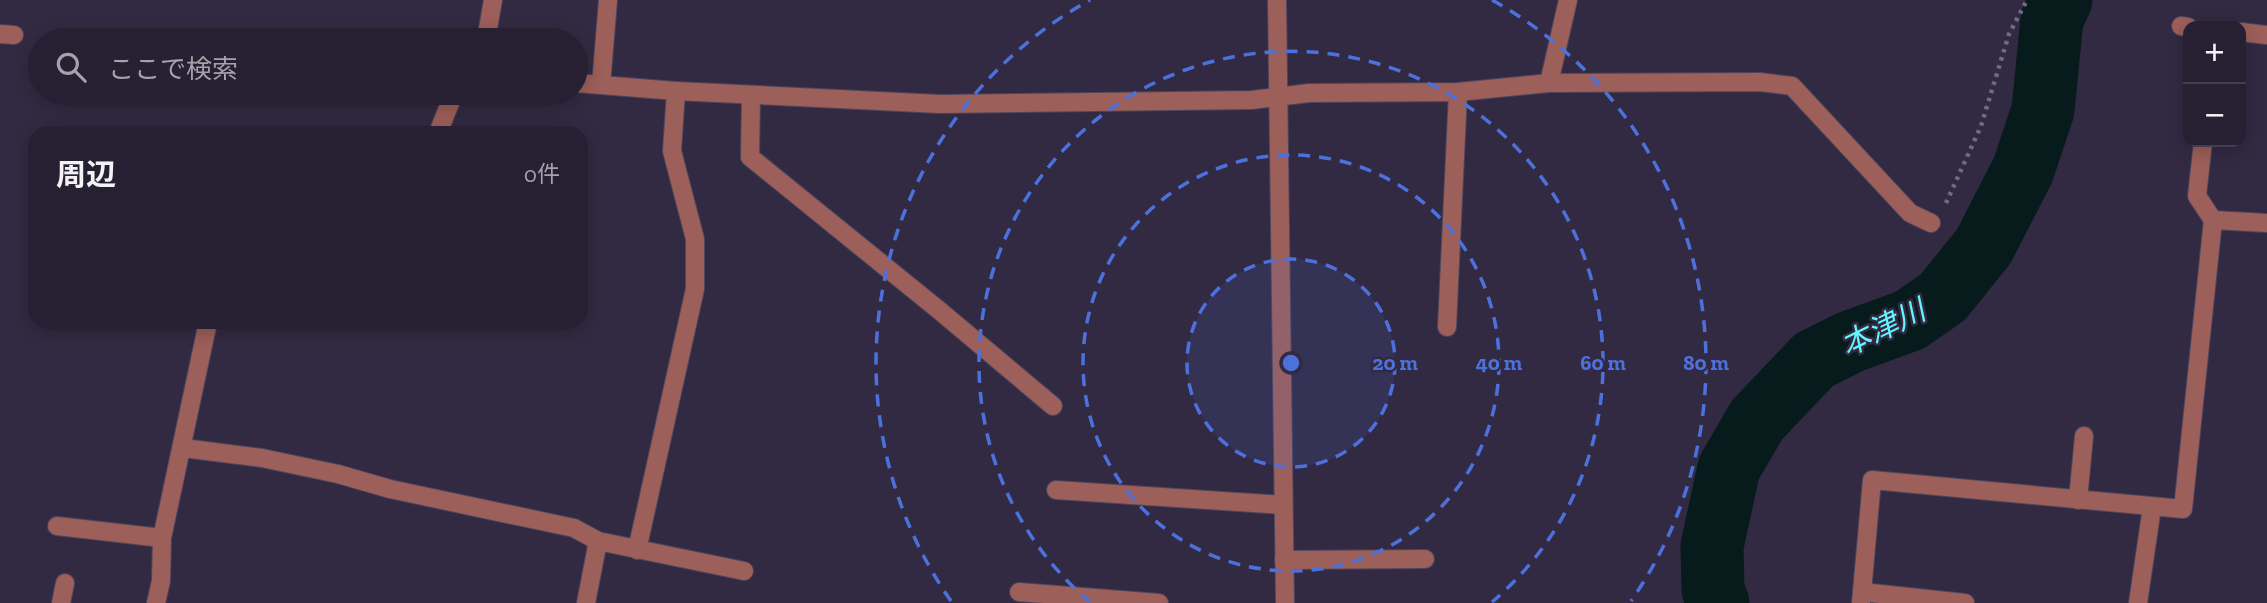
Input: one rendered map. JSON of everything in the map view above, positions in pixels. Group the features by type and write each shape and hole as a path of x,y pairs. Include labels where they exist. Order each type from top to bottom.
{"street":[{"path":"488,28 493,0"},
{"path":"601,85 608,0"},
{"path":"1277,0 1284,603"},
{"path":"1549,83 1568,0"},
{"path":"2246,33 2267,35"},
{"path":"588,84 940,104 1252,100 1310,93 1458,92 1549,83 1760,82 1792,86 1910,213 1931,223"},
{"path":"637,550 695,289 695,239 672,151 677,91"},
{"path":"1447,327 1458,92"},
{"path":"751,95 750,158 1053,406"},
{"path":"441,126 449,105"},
{"path":"1965,603 1862,598 1872,480 2183,509 2213,220 2197,195 2202,147"},
{"path":"2213,220 2267,223"},
{"path":"156,603 161,581 163,538 207,329"},
{"path":"2078,500 2084,436"},
{"path":"183,448 262,458 338,474 390,489 574,528 598,541 744,571"},
{"path":"1056,490 1283,505"},
{"path":"2138,603 2152,507"},
{"path":"57,526 163,538"},
{"path":"586,603 598,541"},
{"path":"1284,560 1425,559"},
{"path":"61,603 65,583"},
{"path":"1019,592 1159,603"}],"path":[{"path":"1931,223 1944,208 1981,126 2008,34 2027,0"}],"waterway":[{"name":"本津川","path":"1718,603 1713,590 1712,546 1729,468 1757,420 1814,360 1850,342 1910,320 1943,297 1984,246 2023,170 2043,110 2052,19 2061,0"}]}
